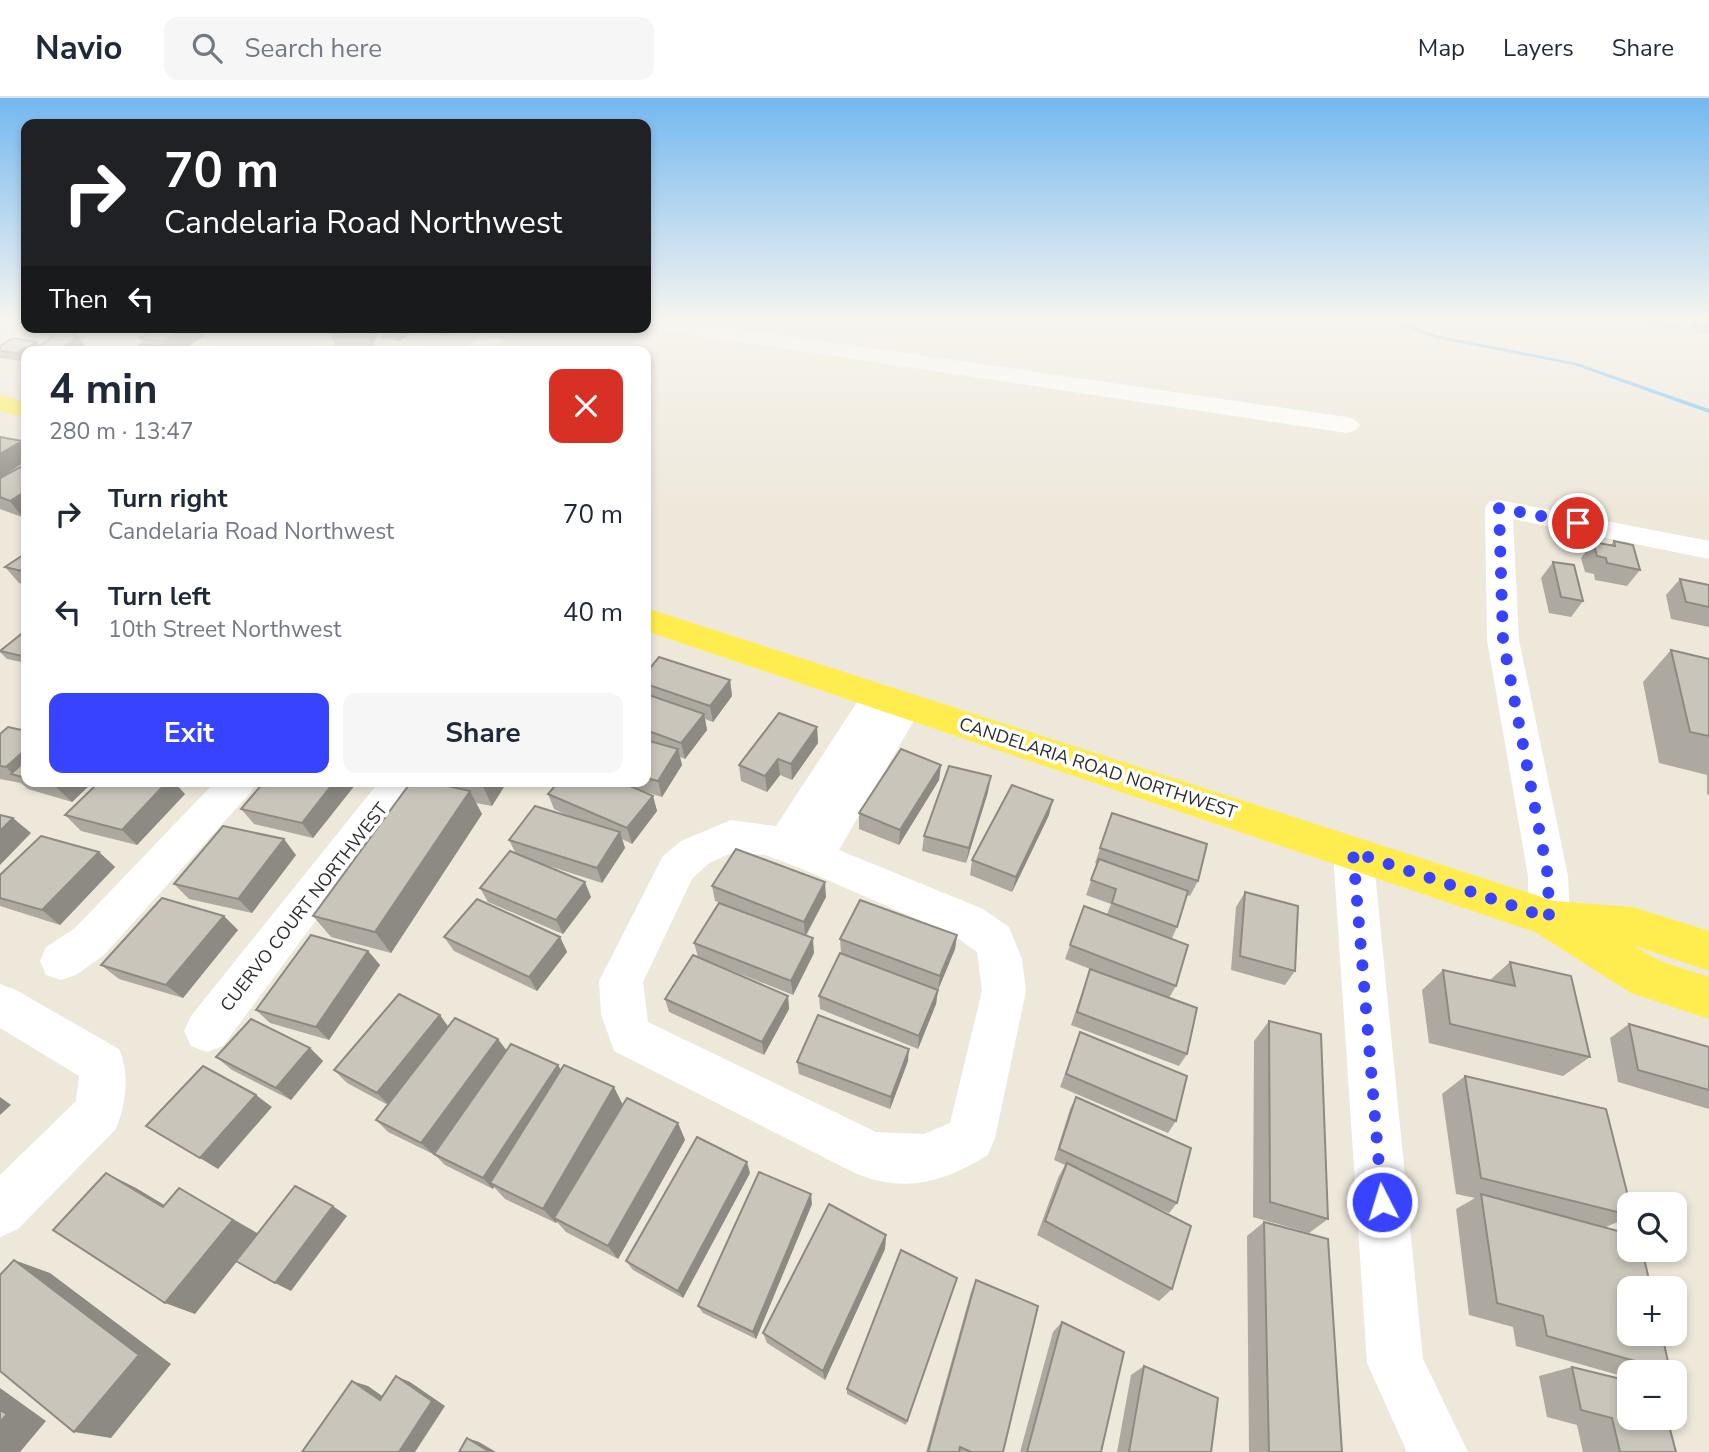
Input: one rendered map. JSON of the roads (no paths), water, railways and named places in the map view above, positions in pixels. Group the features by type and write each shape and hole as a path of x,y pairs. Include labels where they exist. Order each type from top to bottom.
{"main road":[{"path":"0,402 21,409"},
{"name":"CANDELARIA ROAD NORTHWEST","path":"651,621 1549,918 1647,978 1709,999"},
{"name":"CANDELARIA ROAD NORTHWEST","path":"1549,918 1633,926 1709,951"}],"street":[{"path":"1062,383 1347,425"},
{"path":"1549,918 1548,876 1503,640 1499,508 1709,550"},
{"path":"799,851 892,700"},
{"path":"61,961 89,942 233,787"},
{"name":"CUERVO COURT NORTHWEST","path":"207,1031 396,787"},
{"path":"731,836 768,839 799,851 968,922 994,940 1001,959 1004,991 971,1138 941,1157 910,1162 872,1156 630,1036 623,1014 621,981 677,868 695,852 731,836"},
{"path":"1353,852 1395,1363 1437,1452"},
{"path":"0,1004 103,1065 99,1112 0,1211"}],"waterway":[{"path":"1630,383 1709,411"}]}
